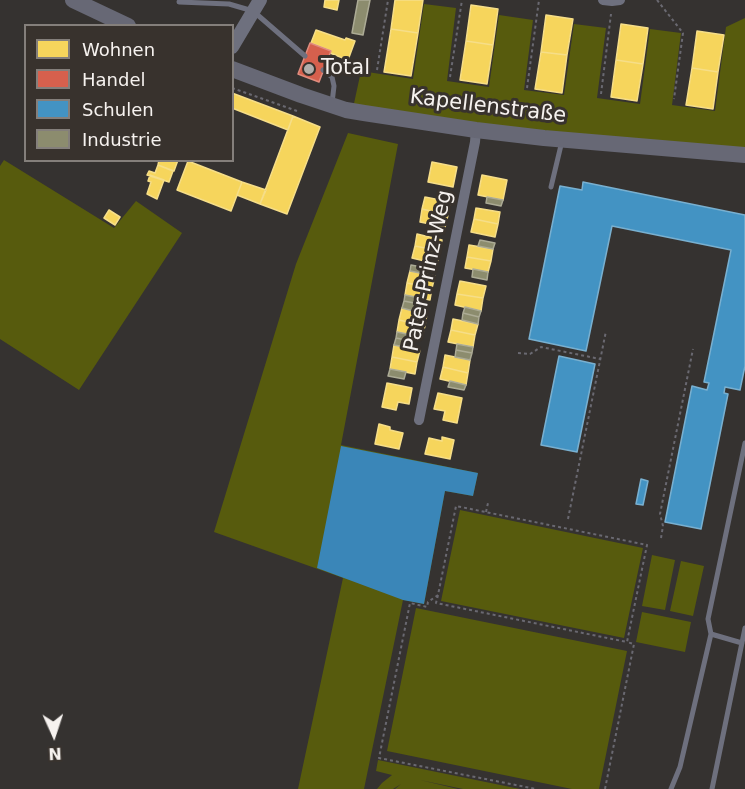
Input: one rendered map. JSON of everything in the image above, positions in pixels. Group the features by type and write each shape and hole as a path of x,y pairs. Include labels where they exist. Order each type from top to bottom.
{"main road":[{"path":"73,0 124,24"},
{"name":"Kapellenstraße","path":"234,70 346,110 476,130 562,140 745,156"}],"street":[{"path":"234,44 257,5"},
{"name":"Pater-Prinz-Weg","path":"419,420 476,130"}],"lane":[{"path":"179,2 257,5 304,56"},
{"path":"323,70 332,77 334,86 332,105"},
{"path":"551,187 562,140"},
{"path":"671,789 680,767 711,634 708,619 745,443"},
{"path":"712,789 745,628"},
{"path":"711,634 742,643"}],"path":[{"path":"377,70 388,0"},
{"path":"450,77 462,0"},
{"path":"527,88 539,0"},
{"path":"600,94 612,0"},
{"path":"657,0 683,33 674,99"},
{"path":"568,519 606,331"},
{"path":"518,353 530,354 541,347 600,359"},
{"path":"661,538 663,526 660,514 693,349"},
{"path":"486,512 488,503"},
{"path":"605,789 634,644 436,603 456,506 647,545 627,642"},
{"path":"438,595 428,602 427,607 410,603 379,758 536,789"}],"shaded area":[{"path":"424,4 456,8 447,81 489,87 499,15 533,20 524,90 564,95 574,24 606,28 597,98 640,104 650,29 681,33 672,105 715,111 726,27 745,18 745,151 477,125 353,108 361,71 413,79"},
{"path":"348,133 398,144 341,445 478,473 473,496 445,491 424,604 403,600 364,789 298,789 343,578 214,532 296,264"},
{"path":"4,160 114,228 136,201 182,233 79,390 0,339 0,166"},
{"path":"460,510 643,548 624,638 441,601"},
{"path":"652,555 675,560 665,610 642,606"},
{"path":"681,561 704,566 693,616 670,611"},
{"path":"416,608 627,651 599,789 572,789 387,751"},
{"path":"642,612 691,622 685,652 636,642"},
{"path":"378,760 520,789 463,789 420,780 458,789 395,789 401,784 393,789 377,789 392,775 376,771"}],"water":[{"path":"341,446 478,473 473,496 445,491 424,604 403,600 317,568"}],"building: Wohnen":[{"path":"325,0 339,0 337,10 324,7"},
{"path":"395,0 423,0 418,33 391,29"},
{"path":"471,5 498,9 493,45 466,41"},
{"path":"546,15 573,19 567,55 541,52"},
{"path":"621,24 648,28 643,64 616,60"},
{"path":"391,29 418,33 411,76 384,72"},
{"path":"316,30 355,41 348,60 311,43"},
{"path":"697,31 724,35 718,72 692,68"},
{"path":"466,41 493,45 487,84 460,80"},
{"path":"541,52 567,55 562,93 535,89"},
{"path":"616,60 643,64 637,101 611,97"},
{"path":"692,68 718,72 713,109 686,105"},
{"path":"234,94 293,116 288,130 234,109"},
{"path":"293,116 320,127 287,214 260,204"},
{"path":"159,162 177,162 174,171 158,165"},
{"path":"188,162 242,182 231,211 177,190"},
{"path":"432,162 457,167 453,187 428,182"},
{"path":"158,165 173,171 169,182 147,175 149,171 155,173"},
{"path":"150,175 164,180 157,199 147,194 151,182 148,181"},
{"path":"482,175 507,180 503,200 478,195"},
{"path":"242,182 266,190 260,204 237,195"},
{"path":"425,197 450,202 448,215 422,209"},
{"path":"476,208 500,212 498,224 474,219"},
{"path":"422,209 448,215 445,227 420,222"},
{"path":"109,210 120,217 115,225 104,218"},
{"path":"474,219 498,224 495,237 471,232"},
{"path":"417,234 442,240 440,251 415,246"},
{"path":"469,245 493,249 491,261 467,257"},
{"path":"415,246 440,251 437,264 412,258"},
{"path":"467,257 491,261 488,272 465,268"},
{"path":"410,271 435,276 432,288 407,283"},
{"path":"460,281 486,286 483,298 457,294"},
{"path":"407,283 432,288 430,300 405,295"},
{"path":"457,294 483,298 481,311 455,305"},
{"path":"402,308 427,314 425,326 399,320"},
{"path":"453,319 478,324 475,335 451,330"},
{"path":"399,320 425,326 422,337 397,332"},
{"path":"451,330 475,335 473,347 448,342"},
{"path":"394,345 420,350 417,362 392,357"},
{"path":"445,355 470,360 468,373 443,367"},
{"path":"392,357 417,362 415,374 390,369"},
{"path":"443,367 468,373 466,385 440,379"},
{"path":"387,383 412,388 409,404 398,402 396,410 382,407"},
{"path":"438,393 462,398 457,423 443,420 445,411 434,409"},
{"path":"379,424 403,433 399,449 375,444"},
{"path":"442,437 454,440 450,459 425,454 429,438 442,441"}],"building: Handel":[{"path":"310,43 331,51 319,82 298,74"}],"building: Schulen":[{"path":"583,182 745,215 745,366 740,390 725,387 724,393 728,394 701,529 665,522 692,386 707,390 709,383 704,382 731,250 612,226 586,351 529,339 560,186 582,190"},
{"path":"559,356 595,364 577,452 541,445"},
{"path":"641,479 648,481 643,505 636,504"}],"building: Industrie":[{"path":"358,0 370,0 363,35 352,33"},
{"path":"487,197 503,200 501,206 486,203"},
{"path":"480,240 495,243 493,249 478,246"},
{"path":"411,265 427,268 425,274 410,271"},
{"path":"473,269 488,272 487,280 472,277"},
{"path":"405,295 420,298 419,304 404,301"},
{"path":"404,301 419,304 417,312 402,308"},
{"path":"465,307 481,311 479,317 463,313"},
{"path":"463,313 479,317 478,324 462,320"},
{"path":"397,332 412,335 411,341 396,338"},
{"path":"396,338 411,341 410,348 394,345"},
{"path":"457,344 473,347 472,353 456,350"},
{"path":"456,350 472,353 470,360 455,357"},
{"path":"390,369 406,372 404,379 388,376"},
{"path":"450,381 466,385 464,390 448,387"}],"place":[{"name":"Total","path":"309,69"}]}
